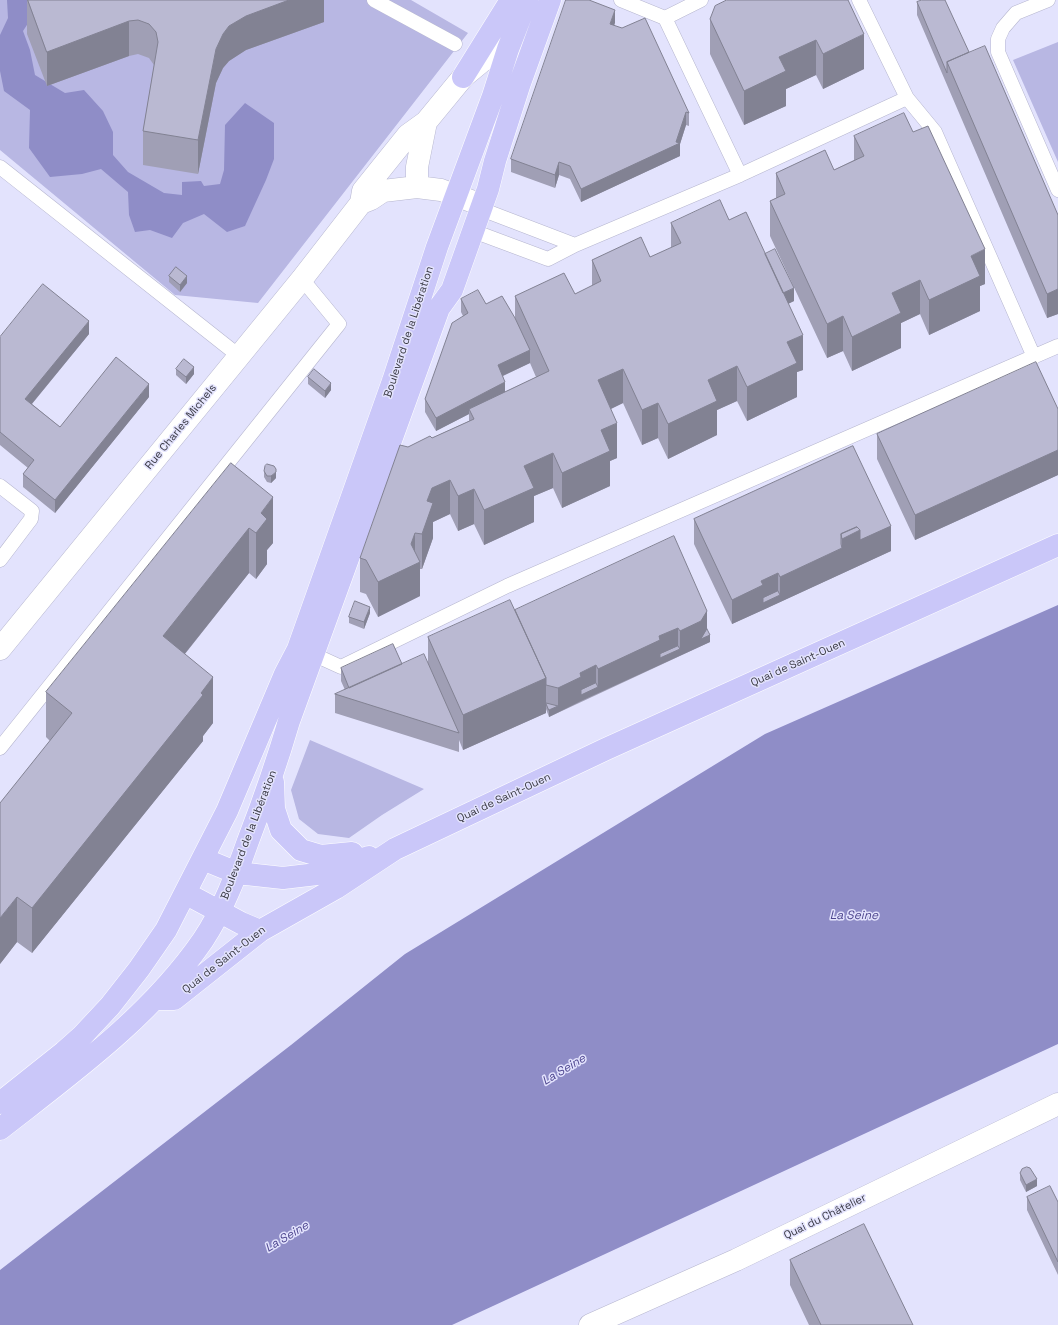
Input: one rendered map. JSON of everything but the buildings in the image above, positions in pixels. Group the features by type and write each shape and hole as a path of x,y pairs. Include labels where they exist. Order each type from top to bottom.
{"main road":[{"path":"463,77 511,0"},
{"name":"Boulevard de la Libération","path":"306,651 439,308 452,290 473,231 473,203 493,96 508,49 527,0"},
{"name":"Boulevard de la Libération","path":"155,999 203,940 220,912 237,873 272,776 289,721 306,651 437,247 473,203 488,188 520,83 550,0"},
{"path":"439,308 445,282 473,203"},
{"name":"Quai de Saint-Ouen","path":"155,999 174,999 260,931 336,888 395,849 620,743 1058,545"},
{"path":"0,1103 64,1052 110,1006 139,969 166,930 233,798 285,674 306,651"},
{"path":"272,776 274,809 281,830 301,850 322,856 395,849"},
{"path":"202,859 237,873 283,878 317,874 395,849"},
{"path":"185,893 260,931"},
{"path":"0,1129 126,1028 155,999"}],"street":[{"name":"Rue Charles Michels","path":"4,637 302,279 361,203 363,192 408,135 426,122 463,77 486,58 508,49"},
{"path":"417,187 417,167 426,122"},
{"name":"Rue Charles Michels","path":"361,203 383,192 417,187 441,190 473,203"},
{"name":"Quai du Châtelier","path":"590,1325 736,1260 1058,1104"}],"lane":[{"path":"374,0 455,44"},
{"path":"621,0 665,18 740,175"},
{"path":"665,18 701,0"},
{"path":"859,0 908,98 935,132 1034,357"},
{"path":"1048,0 1016,13 1004,28 998,39 998,52 1058,190"},
{"path":"473,231 548,260 575,245 740,175 908,98"},
{"path":"0,167 239,356"},
{"path":"473,203 575,245"},
{"path":"0,748 339,324 302,279"},
{"path":"306,651 341,667 507,586 1058,346"},
{"path":"0,486 32,510 31,519 0,560"}],"shaded area":[{"path":"0,0 411,0 468,33 258,303 175,295 0,150"},
{"path":"1058,42 1058,162 1013,60"},
{"path":"310,740 424,789 382,815 349,838 318,834 299,819 291,790"}],"water":[{"path":"7,0 50,0 38,8 23,31 30,50 35,75 65,93 84,90 103,111 113,132 113,155 128,172 164,193 182,195 182,182 201,181 204,186 220,184 224,170 225,125 245,103 274,123 274,159 245,226 227,232 204,214 183,223 172,238 150,230 135,232 129,215 128,192 101,169 82,174 50,177 29,148 30,110 4,91 0,71 0,35 8,18"},
{"name":"La Seine","path":"1058,605 1058,1044 452,1325 0,1325 0,1270 291,1045 405,954 765,734"}]}
